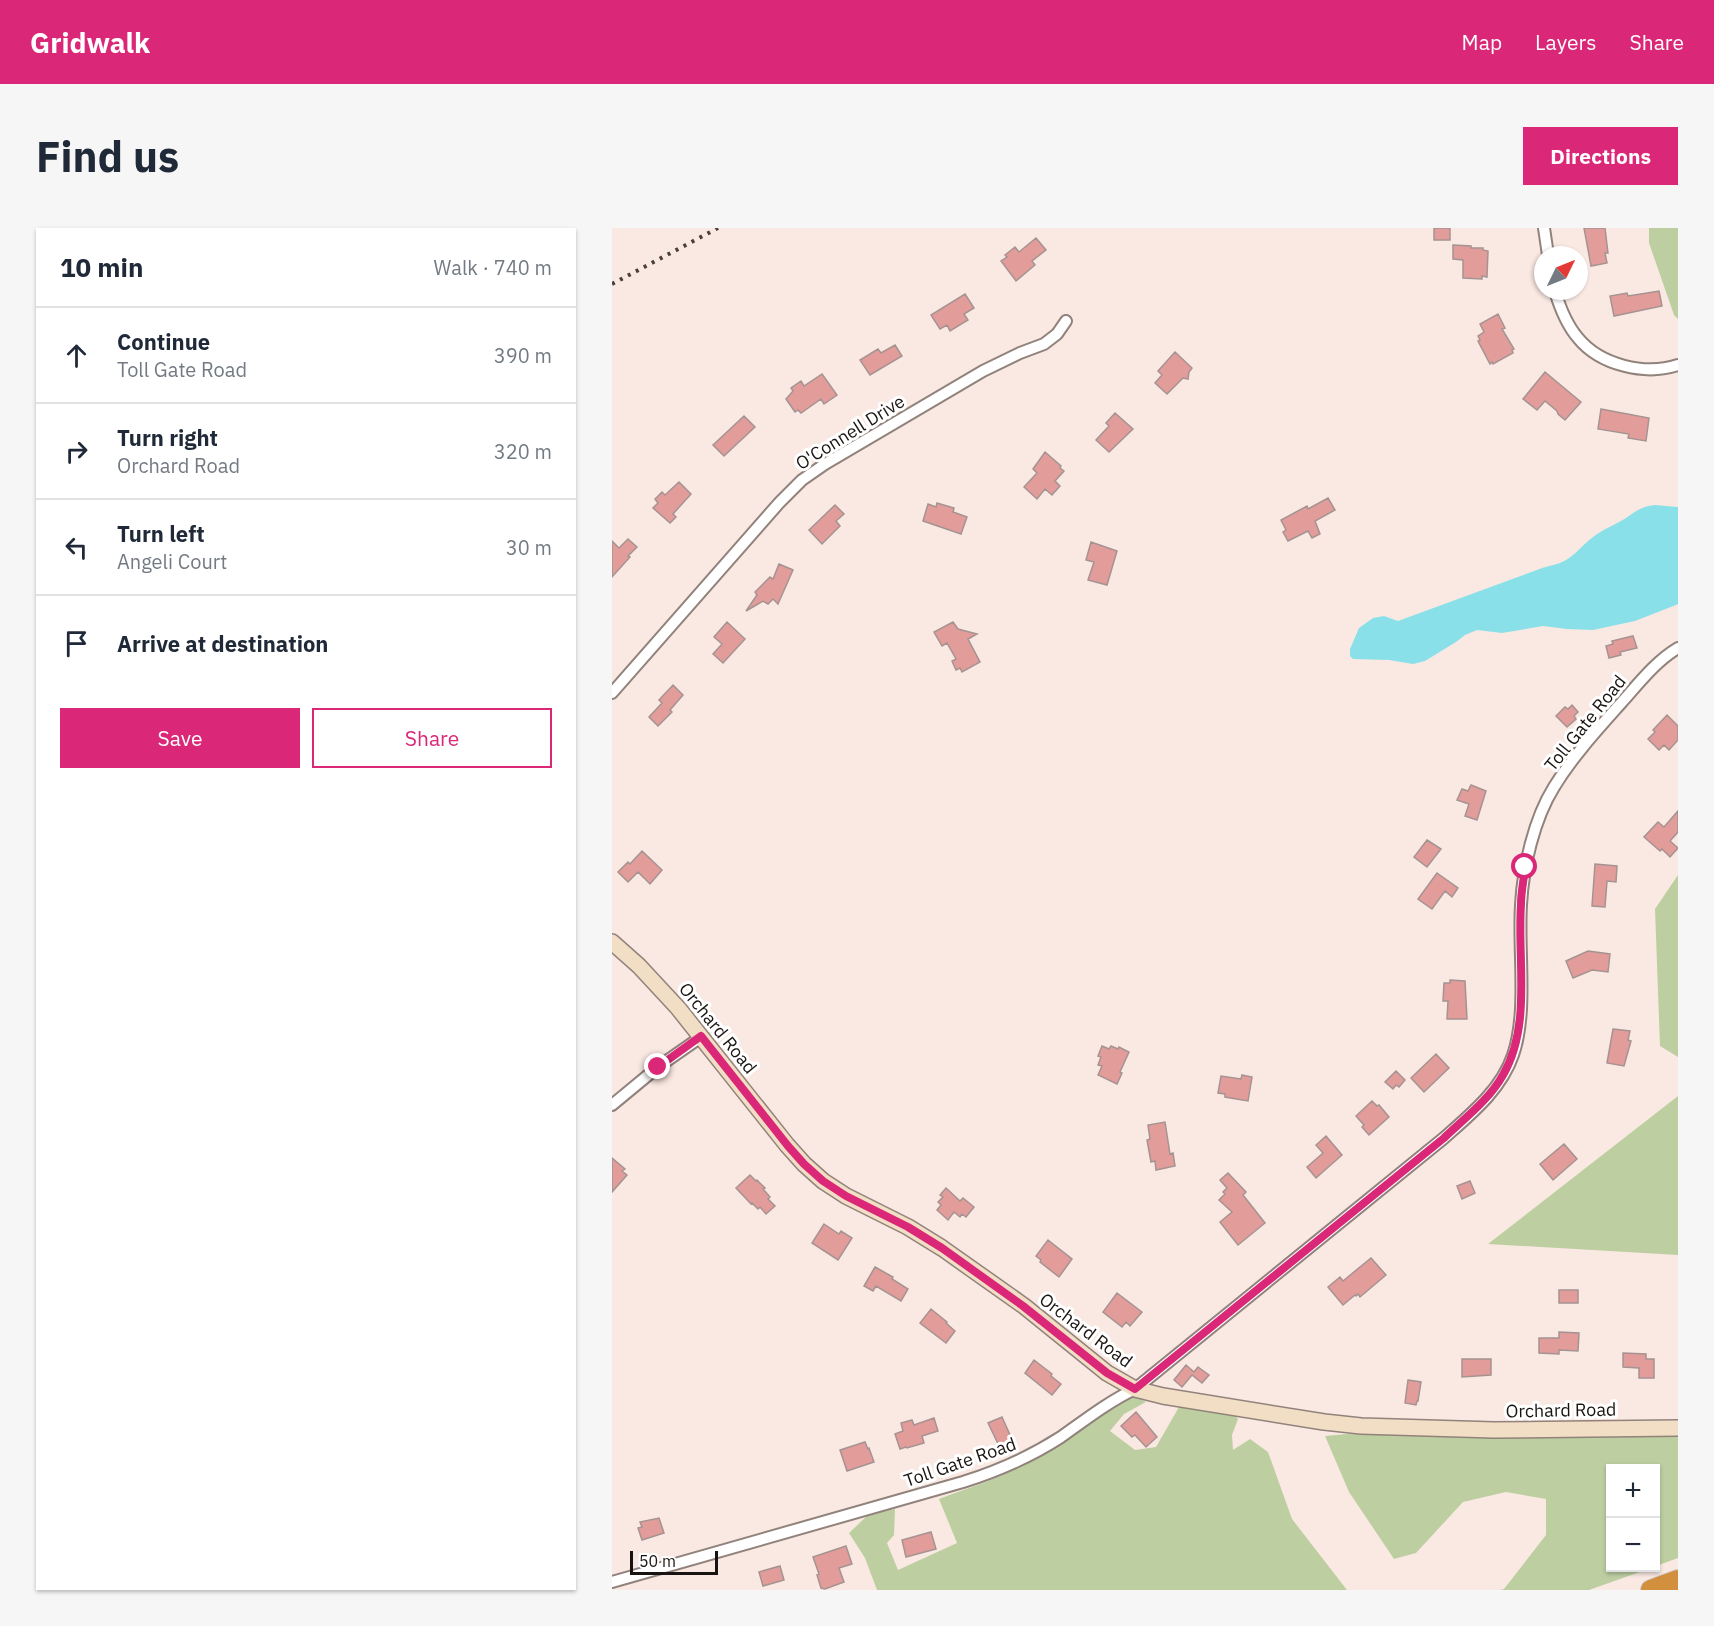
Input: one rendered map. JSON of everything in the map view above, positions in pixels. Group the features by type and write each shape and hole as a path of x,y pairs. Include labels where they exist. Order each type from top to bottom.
{"highway":[{"path":"1651,1590 1678,1581"}],"street":[{"path":"1544,228 1547,246"},
{"path":"1558,300 1567,323 1579,339 1610,361 1630,367 1649,369 1678,365"},
{"name":"O'Connell Drive","path":"612,693 779,503 802,480 825,464 984,371 1044,344 1058,334 1066,321"},
{"name":"Toll Gate Road","path":"612,1582 994,1472 1017,1462 1135,1389 1444,1138 1491,1093 1513,1056 1519,1032 1521,904 1525,867 1534,830 1553,789 1582,747 1641,681 1678,648"},
{"name":"Orchard Road","path":"612,942 661,988 788,1146 823,1181 942,1248 1023,1306 1107,1373 1135,1389 1174,1398 1361,1426 1494,1430 1678,1428"},
{"path":"612,1106 658,1067 701,1036"}],"green space":[{"path":"1649,228 1678,228 1678,319 1674,315 1649,243"},
{"path":"1678,875 1678,1057 1660,1046 1655,909"},
{"path":"1678,1096 1678,1255 1488,1244"},
{"path":"1135,1396 1146,1402 1124,1414 1110,1431 1135,1450 1156,1447 1179,1407 1233,1413 1238,1419 1232,1435 1233,1450 1250,1439 1268,1452 1292,1519 1347,1590 877,1590 865,1558 849,1533 869,1514 895,1509 894,1535 887,1543 898,1570 957,1543 939,1499 1017,1468"},
{"path":"1347,1434 1536,1437 1678,1436 1678,1558 1660,1565 1660,1464 1606,1464 1606,1572 1640,1572 1589,1590 1500,1590 1504,1589 1546,1535 1546,1499 1506,1492 1463,1502 1416,1553 1394,1559 1349,1492 1325,1436"}],"water":[{"path":"1655,505 1678,507 1678,604 1676,605 1635,621 1593,630 1543,626 1502,633 1477,630 1465,635 1425,661 1413,664 1389,660 1353,659 1350,656 1350,649 1359,628 1373,618 1384,616 1398,621 1560,563 1601,532 1639,509"}],"building":[{"path":"1434,228 1450,228 1450,240 1434,240"},
{"path":"1584,228 1605,228 1607,263 1591,266"},
{"path":"1036,238 1046,250 1032,261 1035,265 1016,281 1001,261 1015,247 1019,252"},
{"path":"1453,245 1483,248 1488,251 1487,277 1463,278 1463,260 1453,259"},
{"path":"1659,291 1662,306 1614,316 1610,296 1627,293 1628,296"},
{"path":"965,294 974,308 964,314 968,320 950,331 947,325 940,329 931,315"},
{"path":"1498,314 1505,328 1502,329 1514,349 1513,353 1490,364 1478,341 1480,340 1478,336 1484,332 1480,324"},
{"path":"895,345 902,356 870,375 860,360 878,349 881,353"},
{"path":"1175,352 1192,368 1188,379 1183,378 1167,394 1155,383 1162,375 1158,371"},
{"path":"1545,372 1581,402 1565,420 1545,401 1537,410 1523,399"},
{"path":"822,374 837,395 824,404 821,399 801,413 798,410 795,412 786,399 793,391 791,388 801,381 804,386"},
{"path":"1601,409 1649,418 1646,441 1628,438 1629,434 1598,429"},
{"path":"1115,413 1133,429 1109,452 1096,440 1109,426 1106,423"},
{"path":"744,416 755,427 724,456 713,445"},
{"path":"1045,452 1064,471 1055,481 1060,486 1052,495 1045,489 1037,499 1024,487 1037,473 1033,469"},
{"path":"679,482 691,494 673,514 676,517 670,523 653,508 658,503 655,499 662,492 665,495"},
{"path":"1328,498 1335,510 1315,521 1320,534 1312,538 1308,531 1288,541 1283,532 1286,530 1281,520"},
{"path":"937,503 954,508 953,512 967,517 961,534 923,521 928,504 936,507"},
{"path":"835,505 844,514 836,521 840,526 822,544 809,530"},
{"path":"628,539 637,547 612,577 612,541 619,548"},
{"path":"1091,542 1117,551 1107,585 1088,580 1094,562 1086,560"},
{"path":"779,564 793,570 778,604 773,599 768,604 763,601 746,611 757,595 755,592 770,577 773,579"},
{"path":"727,622 745,639 723,663 713,654 722,644 714,637"},
{"path":"953,622 958,629 977,634 968,639 980,662 962,672 960,668 956,670 952,661 956,659 947,643 942,646 934,632"},
{"path":"1633,636 1637,648 1620,652 1621,655 1609,658 1606,646 1613,644 1612,641"},
{"path":"673,685 683,695 670,710 672,712 658,726 649,717 662,703 659,700"},
{"path":"1572,705 1578,712 1574,716 1576,719 1567,727 1556,716 1565,707 1568,709"},
{"path":"1667,715 1678,726 1678,740 1669,750 1664,745 1659,750 1648,739"},
{"path":"1471,785 1486,791 1477,820 1465,816 1469,804 1457,800 1462,789 1468,791"},
{"path":"1678,811 1678,832 1670,841 1678,848 1670,857 1644,837 1658,822 1664,827"},
{"path":"1427,840 1441,849 1427,867 1414,857"},
{"path":"642,851 662,870 650,884 638,872 628,882 618,872 628,862 630,864"},
{"path":"1595,864 1617,866 1616,882 1607,881 1605,907 1592,906"},
{"path":"1437,873 1458,888 1452,897 1445,891 1432,909 1418,899"},
{"path":"1588,951 1610,954 1608,972 1592,970 1573,978 1566,961"},
{"path":"1450,980 1465,981 1467,1019 1447,1019 1448,1001 1443,1001 1444,983 1450,983"},
{"path":"1613,1029 1630,1031 1628,1040 1631,1041 1624,1066 1607,1063"},
{"path":"1102,1046 1109,1049 1111,1046 1118,1049 1119,1047 1129,1052 1117,1084 1098,1075 1102,1066 1098,1065 1101,1057 1098,1056"},
{"path":"1436,1054 1449,1068 1424,1092 1411,1078"},
{"path":"1396,1071 1405,1080 1399,1087 1396,1085 1393,1089 1385,1082"},
{"path":"1242,1075 1252,1077 1248,1101 1225,1097 1225,1094 1218,1093 1221,1076 1241,1079"},
{"path":"1372,1101 1377,1106 1379,1105 1389,1117 1369,1135 1356,1116"},
{"path":"1165,1122 1170,1154 1173,1153 1175,1166 1156,1170 1155,1161 1151,1162 1147,1140 1150,1139 1148,1125"},
{"path":"1326,1136 1342,1155 1316,1178 1307,1167 1323,1153 1316,1145"},
{"path":"1564,1144 1577,1159 1553,1180 1540,1164"},
{"path":"612,1158 625,1169 622,1171 627,1175 612,1192"},
{"path":"1228,1173 1246,1192 1243,1195 1265,1223 1238,1245 1220,1222 1232,1212 1219,1200 1227,1188 1220,1180"},
{"path":"750,1175 765,1188 763,1189 770,1197 768,1199 775,1206 766,1214 760,1207 758,1209 751,1204 736,1188"},
{"path":"1470,1181 1475,1193 1462,1199 1457,1186"},
{"path":"946,1188 960,1201 963,1198 974,1207 966,1217 962,1214 960,1217 954,1212 948,1220 937,1210 941,1205 938,1202 943,1197 940,1195"},
{"path":"824,1224 839,1234 841,1231 852,1238 838,1260 812,1243"},
{"path":"1048,1240 1072,1259 1059,1277 1036,1256"},
{"path":"1371,1258 1386,1275 1360,1297 1358,1294 1355,1295 1343,1305 1328,1287 1340,1277 1343,1281"},
{"path":"875,1267 908,1289 901,1301 876,1286 873,1291 864,1286"},
{"path":"1559,1290 1578,1290 1578,1303 1559,1303"},
{"path":"1117,1293 1142,1312 1130,1326 1126,1322 1122,1327 1103,1312"},
{"path":"931,1309 955,1331 946,1343 920,1323"},
{"path":"1559,1332 1579,1333 1578,1351 1559,1350 1559,1354 1539,1353 1539,1338 1559,1338"},
{"path":"1623,1353 1646,1354 1646,1359 1654,1359 1654,1378 1639,1378 1639,1368 1623,1367"},
{"path":"1462,1359 1491,1359 1491,1375 1462,1377"},
{"path":"1034,1360 1061,1384 1052,1395 1025,1373"},
{"path":"1186,1365 1194,1372 1198,1367 1209,1375 1202,1383 1192,1375 1182,1387 1174,1380"},
{"path":"1408,1380 1421,1382 1416,1405 1405,1403"},
{"path":"1136,1412 1157,1437 1146,1447 1135,1435 1132,1437 1121,1426"},
{"path":"1002,1417 1015,1446 1002,1452 988,1423"},
{"path":"934,1418 938,1431 922,1436 924,1443 900,1449 895,1434 903,1431 901,1423 912,1420 914,1425"},
{"path":"865,1442 874,1462 847,1471 840,1450"},
{"path":"659,1518 664,1533 642,1540 638,1528 642,1527 640,1522"},
{"path":"931,1532 936,1549 906,1557 902,1540"},
{"path":"846,1546 852,1564 839,1568 844,1582 825,1589 821,1588 813,1557"},
{"path":"780,1566 784,1580 763,1586 759,1572"}],"railway":[{"path":"612,284 718,228"}],"route":[{"path":"658,1067 701,1036 788,1146 823,1181 942,1248 1023,1306 1107,1373 1135,1389 1444,1138 1491,1093 1513,1056 1519,1032 1521,904 1525,867"}]}
